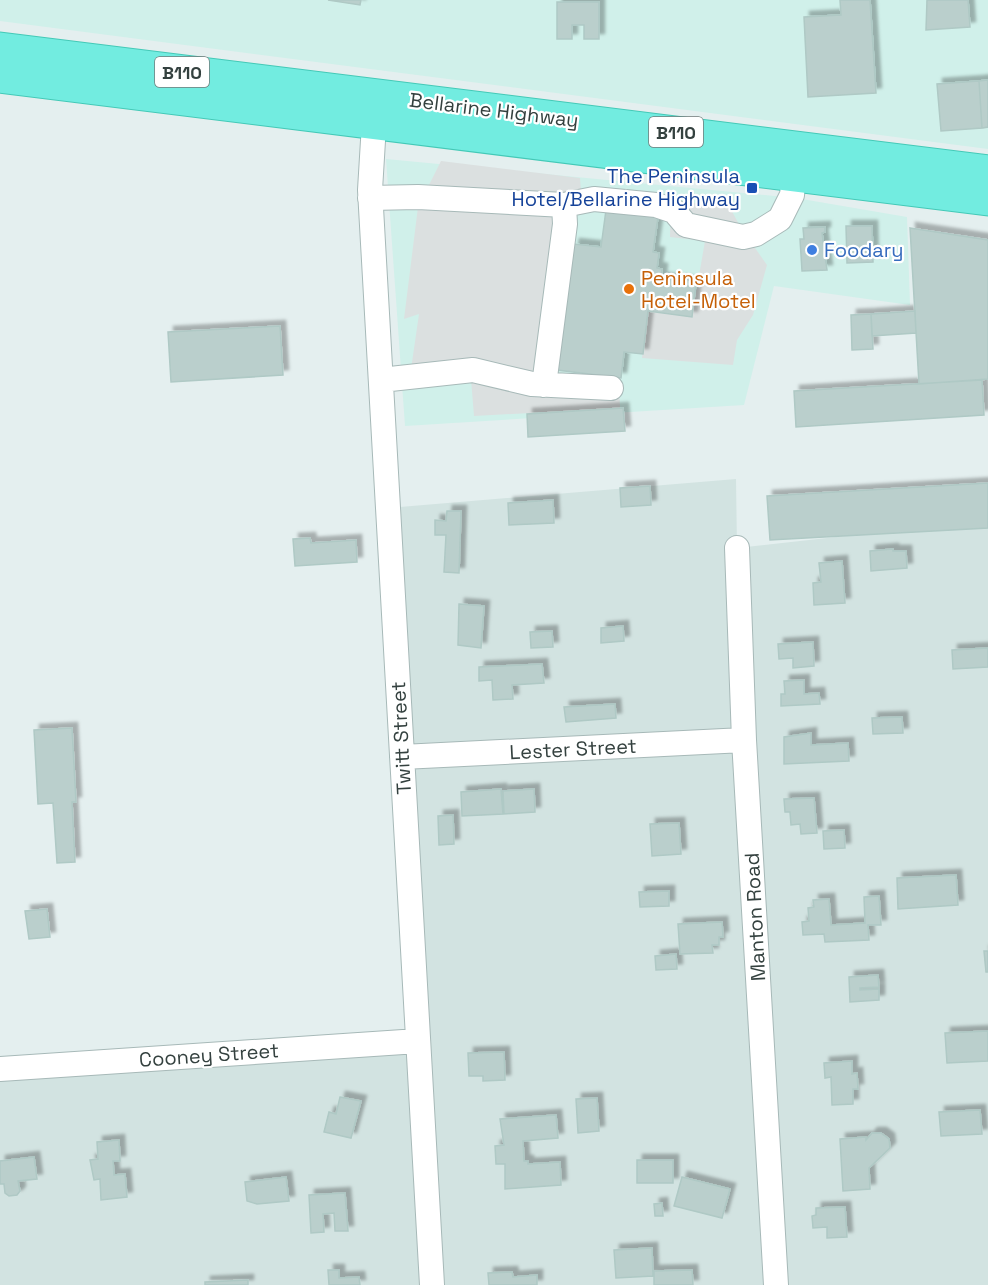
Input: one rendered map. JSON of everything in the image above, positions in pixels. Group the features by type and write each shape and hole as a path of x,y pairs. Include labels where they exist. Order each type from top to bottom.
{"highway":[{"name":"Bellarine Highway","path":"0,49 364,113 794,175 988,199"},
{"name":"Bellarine Highway","path":"0,76 988,172"}],"street":[{"name":"Twitt Street","path":"364,113 432,1285"},
{"path":"370,194 564,205 594,199 656,205 674,211 677,218 686,225 743,237 756,234 780,219 792,195 794,175"},
{"path":"544,385 564,224 564,205"},
{"path":"381,380 473,370 513,381 611,388"},
{"name":"Manton Road","path":"737,548 744,740 776,1285"},
{"name":"Lester Street","path":"402,758 744,740"},
{"name":"Cooney Street","path":"0,1069 418,1041"}],"shaded area":[{"path":"0,0 988,0 988,149 0,21"},
{"path":"386,159 796,198 907,217 910,305 774,286 744,405 405,426"},
{"path":"441,161 580,178 581,191 534,369 619,381 620,408 474,416 471,379 409,383 419,314 404,319 418,207"},
{"path":"671,201 729,206 741,228 767,265 753,315 737,340 733,365 642,358 648,311 692,316 705,241 670,237"},
{"path":"736,479 737,548 988,520 988,1285 0,1285 0,1069 418,1041 388,508"}],"building":[{"path":"328,0 361,0 360,5"},
{"path":"840,0 870,0 876,93 808,97 804,17 841,15"},
{"path":"927,0 968,0 970,27 926,30"},
{"path":"557,2 599,2 599,39 584,39 584,25 572,25 572,39 557,39"},
{"path":"988,80 988,127 982,128 979,81"},
{"path":"979,81 982,128 941,131 937,84"},
{"name":"Peninsula Hotel-Motel","path":"606,210 658,217 653,252 659,253 657,268 662,269 661,278 696,283 692,317 648,311 643,354 624,352 621,378 557,370 574,244 601,247"},
{"path":"846,226 872,226 873,262 847,263"},
{"name":"Foodary","path":"825,227 825,232 822,233 827,270 802,271 800,239 804,239 803,228"},
{"path":"910,228 988,240 988,379 919,384"},
{"path":"915,311 916,333 872,336 871,314"},
{"path":"871,314 873,349 852,350 851,315"},
{"path":"280,326 283,375 171,382 168,332"},
{"path":"982,380 984,415 796,427 794,391"},
{"path":"623,408 625,431 528,437 527,414"},
{"path":"988,483 988,528 770,540 767,496"},
{"path":"650,486 651,505 621,507 620,488"},
{"path":"553,500 554,523 509,525 508,503"},
{"path":"447,511 461,511 459,573 444,572 446,535 435,535 435,520 446,521"},
{"path":"310,538 311,543 356,540 357,562 295,566 293,539"},
{"path":"893,549 893,551 906,551 907,568 871,571 870,551"},
{"path":"842,561 845,603 814,605 813,583 821,582 819,563"},
{"path":"459,604 484,606 481,648 458,645"},
{"path":"623,626 624,641 601,643 601,628"},
{"path":"552,631 553,647 531,648 530,632"},
{"path":"813,642 814,666 793,668 793,658 779,659 778,644"},
{"path":"988,648 988,667 953,669 952,650"},
{"path":"542,664 544,683 512,685 513,699 493,700 492,680 479,681 479,667"},
{"path":"804,680 804,694 819,693 820,704 781,706 781,694 785,694 784,681"},
{"path":"615,704 616,718 566,722 564,707"},
{"path":"902,717 903,733 873,734 872,718"},
{"path":"72,728 76,802 72,802 75,862 57,863 53,803 38,804 34,730"},
{"path":"811,733 811,745 848,743 849,761 784,764 784,737"},
{"path":"501,789 503,814 462,816 461,792"},
{"path":"534,789 535,812 504,814 503,791"},
{"path":"814,798 817,833 801,834 800,824 791,825 790,812 785,812 784,799"},
{"path":"453,815 454,844 439,845 438,816"},
{"path":"679,823 681,854 652,856 650,824"},
{"path":"844,830 845,848 824,849 823,831"},
{"path":"956,875 958,905 898,909 897,878"},
{"path":"669,891 669,906 640,907 639,892"},
{"path":"879,896 881,925 868,925 869,940 825,942 824,934 803,935 802,922 809,921 808,908 814,907 813,900 829,899 831,925 865,923 864,897"},
{"path":"47,909 50,937 29,939 25,911"},
{"path":"722,922 723,937 719,937 719,945 712,945 713,953 680,954 678,924"},
{"path":"984,951 988,951 988,972 986,972"},
{"path":"676,954 677,969 656,970 655,956"},
{"path":"878,975 879,987 860,988 860,990 879,989 879,1000 850,1002 849,977"},
{"path":"988,1031 988,1061 947,1063 945,1033"},
{"path":"504,1052 505,1080 483,1081 483,1076 469,1076 468,1053"},
{"path":"852,1061 852,1074 857,1073 858,1089 853,1089 853,1104 832,1105 831,1077 825,1078 824,1063"},
{"path":"340,1097 361,1101 351,1138 324,1132 329,1112 336,1114"},
{"path":"597,1098 599,1131 578,1133 576,1099"},
{"path":"980,1110 982,1134 941,1136 939,1112"},
{"path":"556,1115 558,1138 523,1141 524,1161 528,1161 528,1164 560,1162 561,1185 505,1189 505,1164 496,1164 495,1146 504,1145 500,1119"},
{"path":"872,1133 881,1133 889,1139 890,1148 869,1168 870,1189 843,1191 840,1139 866,1137 866,1140"},
{"path":"119,1140 120,1161 113,1161 114,1175 125,1174 127,1197 101,1200 100,1179 94,1180 90,1160 98,1159 97,1142"},
{"path":"34,1157 37,1179 18,1181 20,1191 17,1195 9,1196 5,1193 4,1184 0,1184 0,1161"},
{"path":"637,1160 673,1160 673,1183 637,1183"},
{"path":"286,1177 289,1201 257,1204 247,1201 245,1182"},
{"path":"682,1177 730,1189 722,1218 674,1206"},
{"path":"345,1193 348,1231 335,1231 334,1213 323,1214 324,1232 311,1233 309,1195"},
{"path":"662,1203 663,1216 655,1216 654,1204"},
{"path":"845,1207 847,1237 827,1238 827,1227 813,1228 812,1216 816,1215 816,1208"},
{"path":"652,1248 653,1276 616,1278 614,1250"},
{"path":"328,1270 339,1270 339,1278 359,1277 360,1285 329,1285"},
{"path":"692,1270 693,1285 654,1285 654,1271"},
{"path":"512,1272 513,1277 537,1275 537,1285 489,1285 488,1273"},
{"path":"248,1280 248,1285 205,1285 205,1282"}],"place":[{"name":"The Peninsula Hotel/Bellarine Highway","path":"752,188"},
{"name":"Foodary","path":"812,250"},
{"name":"Peninsula Hotel-Motel","path":"629,289"}]}
